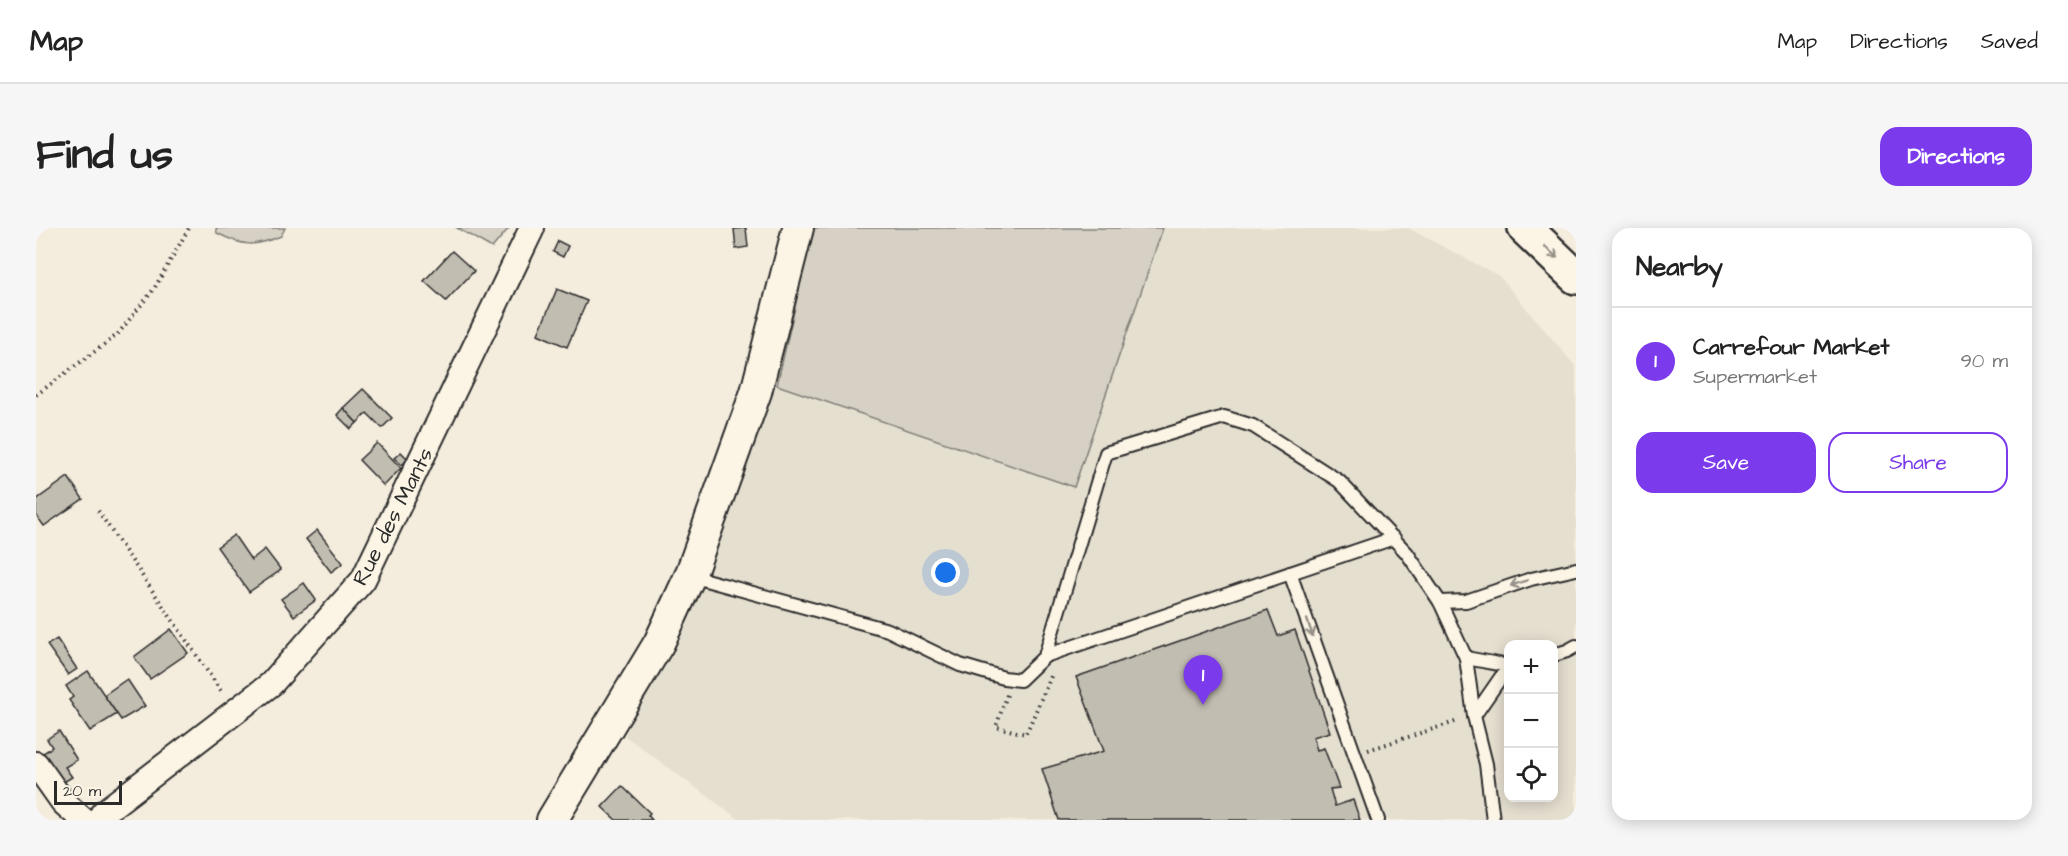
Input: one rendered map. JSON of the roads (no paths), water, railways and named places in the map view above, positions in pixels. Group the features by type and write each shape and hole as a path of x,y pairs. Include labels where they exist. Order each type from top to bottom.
{"main road":[{"path":"1525,228 1576,277"}],"street":[{"name":"Rue des Mants","path":"99,820 103,813 271,684 363,580 532,228"},
{"path":"552,820 659,643 690,576 756,392 798,228"},
{"path":"36,764 63,802 83,820"}],"lane":[{"path":"1045,656 1106,453 1224,417 1253,426 1339,481 1407,553 1440,602 1466,658 1474,716 1486,764 1493,820"},
{"path":"690,576 888,630 960,665 1004,678 1020,680 1045,656 1394,538"},
{"path":"1440,602 1466,601 1531,579 1576,569"},
{"path":"1290,573 1378,820"},
{"path":"1558,654 1576,646"},
{"path":"1466,658 1504,663"},
{"path":"1474,716 1504,674"}],"place":[{"name":"Carrefour Market","path":"1203,705"}]}
